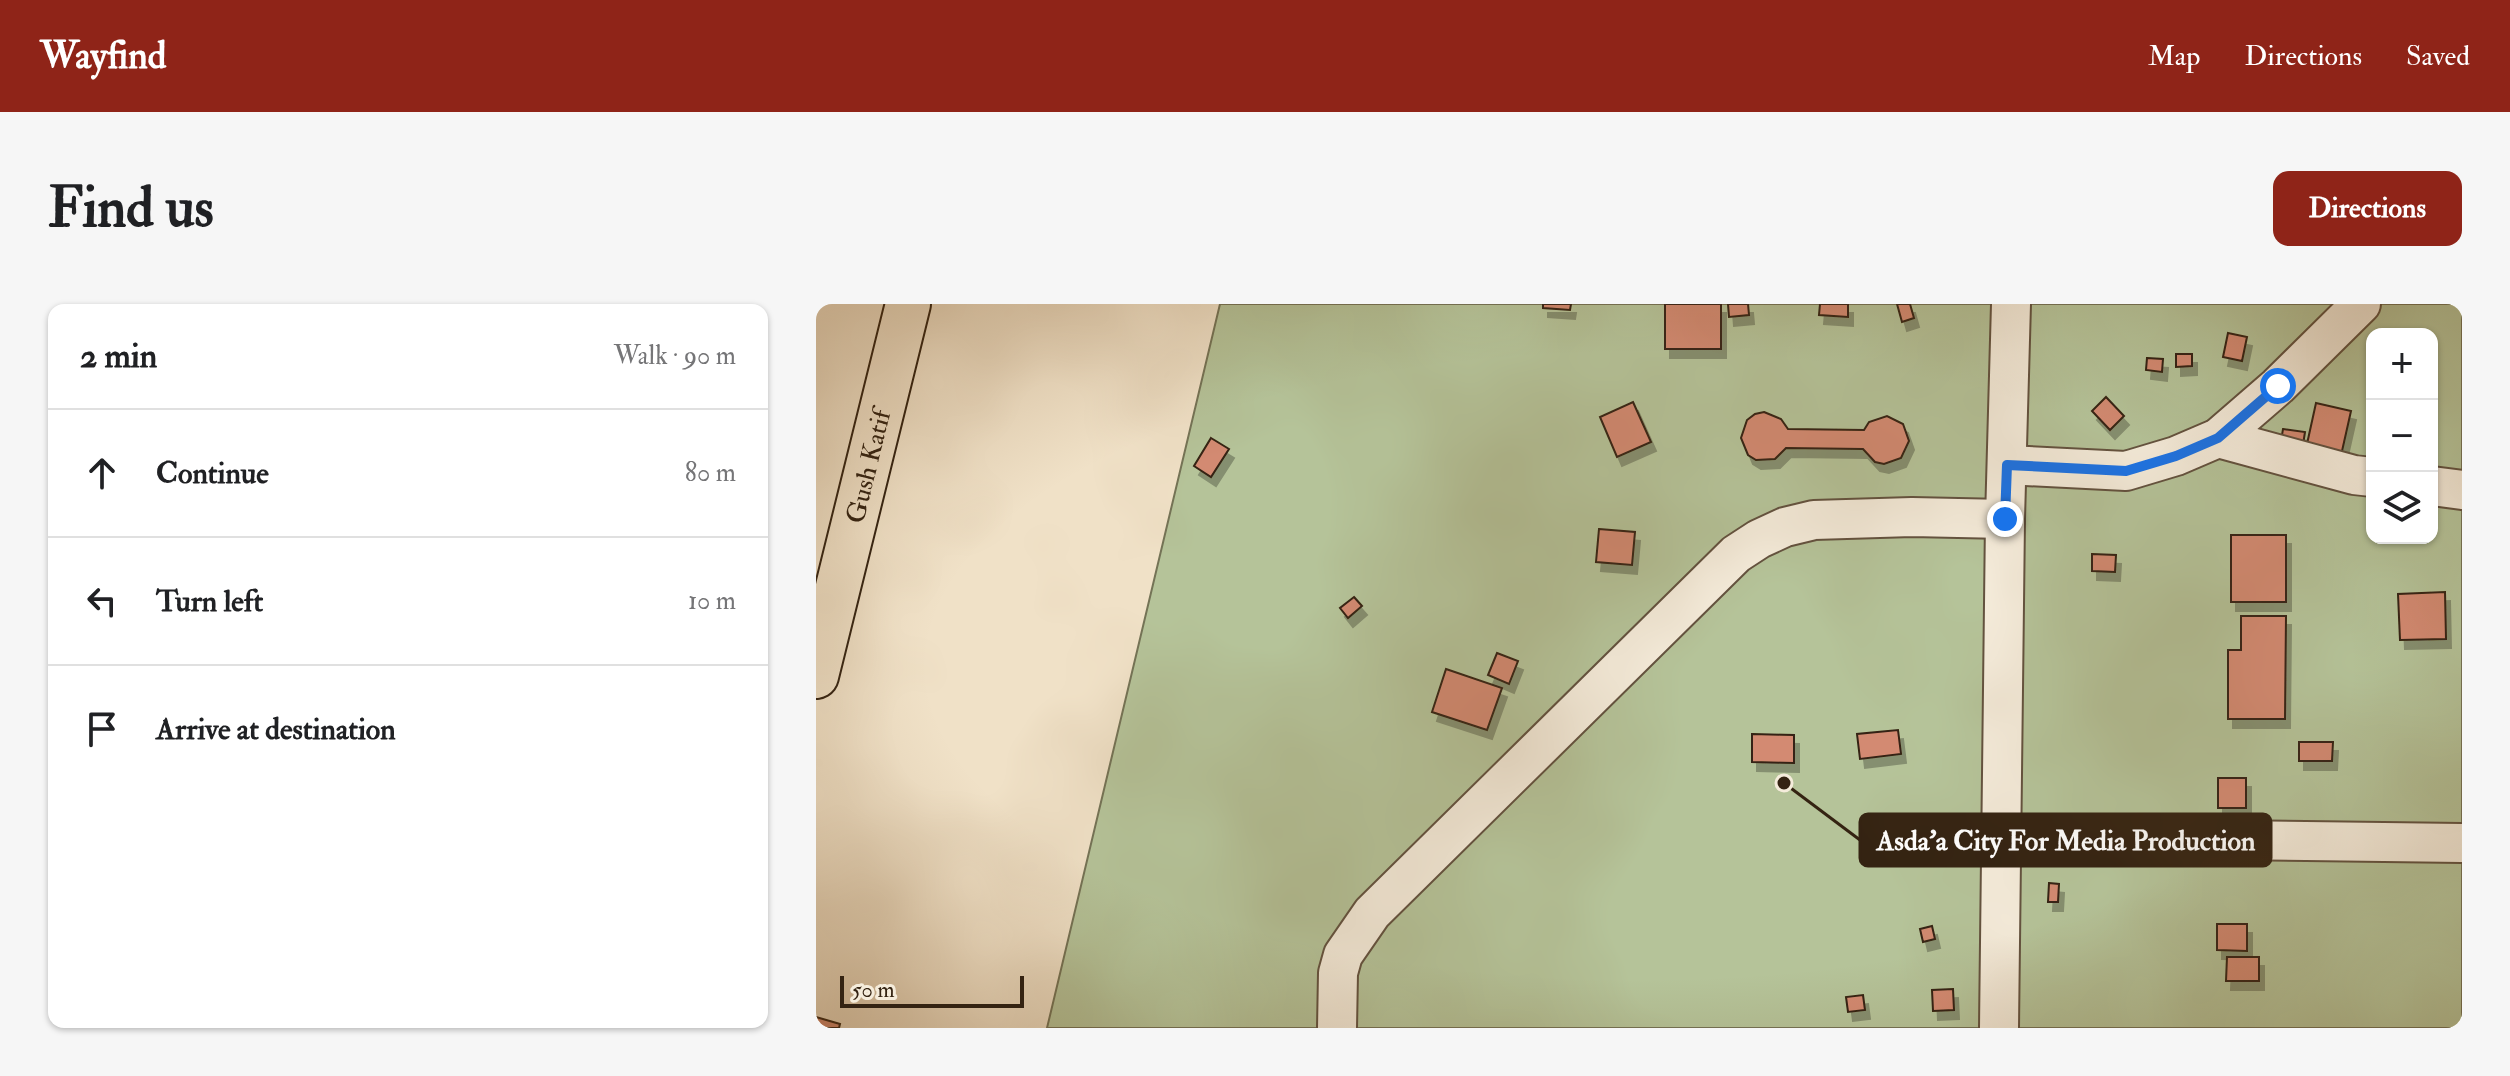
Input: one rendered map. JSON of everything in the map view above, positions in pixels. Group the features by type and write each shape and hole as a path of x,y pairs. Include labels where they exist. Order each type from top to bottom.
{"main road":[{"name":"Gush Katif","path":"816,676 908,304"}],"street":[{"path":"1999,1028 2005,519 2011,304"},
{"path":"2007,465 2126,471 2176,456 2218,438 2278,386 2361,304"},
{"path":"2218,438 2366,476"},
{"path":"2438,487 2462,490"},
{"path":"1337,1028 1338,973 1343,955 1372,913 1736,554 1785,527 1814,520 1912,517 2005,519"},
{"path":"2001,837 2462,843"}],"green space":[{"path":"1220,304 2462,304 2462,1028 1047,1028"}],"building":[{"path":"1543,304 1571,304 1570,310 1543,308"},
{"path":"1665,304 1721,304 1721,349 1665,349"},
{"path":"1728,304 1748,304 1749,315 1729,317"},
{"path":"1820,304 1848,304 1848,317 1819,315"},
{"path":"1897,304 1910,304 1914,318 1902,322"},
{"path":"2228,333 2247,337 2242,361 2223,357"},
{"path":"2176,354 2192,354 2192,366 2176,367"},
{"path":"2147,358 2163,359 2162,372 2146,370"},
{"path":"2106,397 2124,416 2110,430 2092,411"},
{"path":"1633,402 1651,442 1617,457 1600,417"},
{"path":"2316,403 2351,411 2340,460 2305,453"},
{"path":"1764,412 1781,419 1788,429 1864,430 1869,422 1887,416 1903,424 1909,441 1901,458 1884,464 1875,462 1863,449 1786,448 1775,459 1756,460 1748,455 1741,438 1747,420"},
{"path":"2283,429 2305,432 2302,451 2280,447"},
{"path":"1211,438 1229,449 1211,477 1194,466"},
{"path":"1599,529 1635,532 1632,565 1596,562"},
{"path":"2231,535 2286,535 2286,602 2231,602"},
{"path":"2092,554 2116,555 2115,572 2092,571"},
{"path":"2445,592 2446,639 2400,640 2398,594"},
{"path":"1354,597 1362,606 1348,618 1340,608"},
{"path":"2241,616 2286,616 2285,719 2228,719 2228,650 2241,650"},
{"path":"1497,653 1518,661 1509,684 1488,675"},
{"path":"1446,669 1502,688 1487,730 1432,712"},
{"path":"1898,730 1901,754 1860,759 1857,734"},
{"path":"1752,734 1794,735 1794,763 1752,762"},
{"path":"2299,742 2333,742 2332,761 2299,761"},
{"path":"2218,778 2246,778 2246,808 2218,808"},
{"path":"2049,883 2059,884 2058,902 2048,902"},
{"path":"2217,924 2247,924 2247,951 2217,950"},
{"path":"1932,926 1935,939 1923,942 1920,929"},
{"path":"2227,957 2259,957 2259,981 2226,981"},
{"path":"1953,989 1954,1010 1933,1011 1932,990"},
{"path":"1863,995 1865,1010 1848,1012 1846,997"},
{"path":"816,1017 840,1024 839,1028 816,1028"}],"place":[{"name":"Asda'a City For Media Production","path":"1784,783"}],"route":[{"path":"2005,519 2007,465 2126,471 2176,456 2218,438 2278,386"}]}
